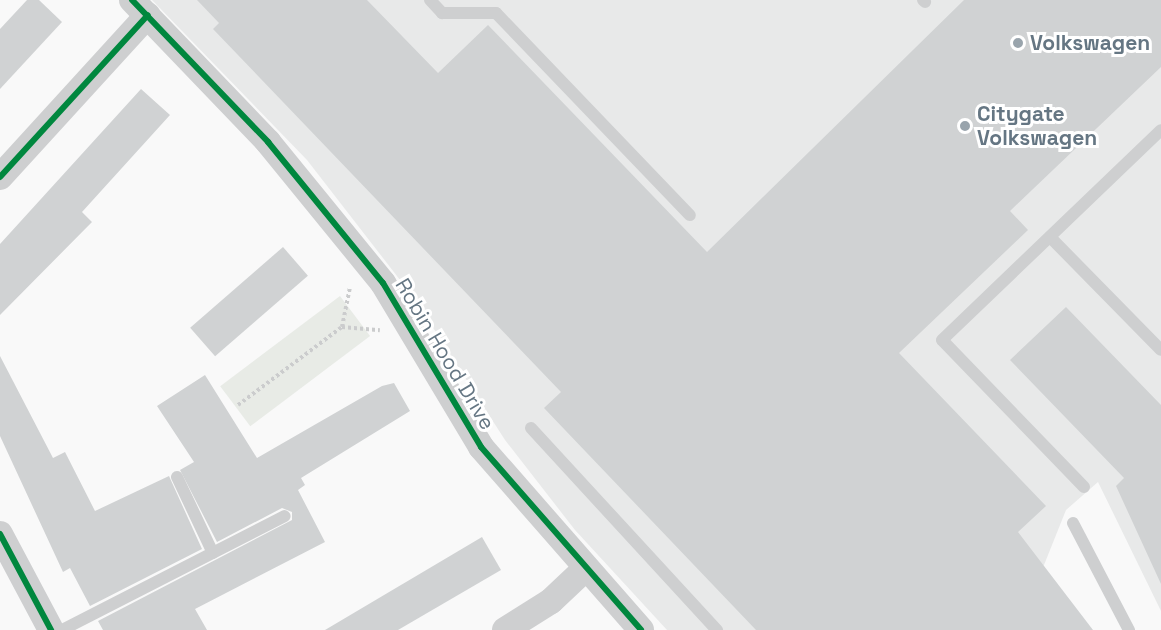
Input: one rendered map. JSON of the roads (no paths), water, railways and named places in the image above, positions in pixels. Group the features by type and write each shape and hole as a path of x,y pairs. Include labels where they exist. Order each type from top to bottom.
{"street":[{"path":"0,177 140,8"},
{"name":"Robin Hood Drive","path":"140,8 268,142 383,283 481,447 585,569 641,630"},
{"path":"0,534 51,630"},
{"path":"505,630 551,601 585,569"}],"lane":[{"path":"430,0 442,13 496,13 690,215"},
{"path":"1084,487 942,340 1161,130"},
{"path":"1050,237 1161,350"},
{"path":"531,428 717,630"},
{"path":"177,477 213,553"},
{"path":"62,630 285,516"},
{"path":"1073,524 1129,630"}],"place":[{"name":"Volkswagen","path":"1018,43"},
{"name":"Citygate Volkswagen","path":"965,126"}]}
